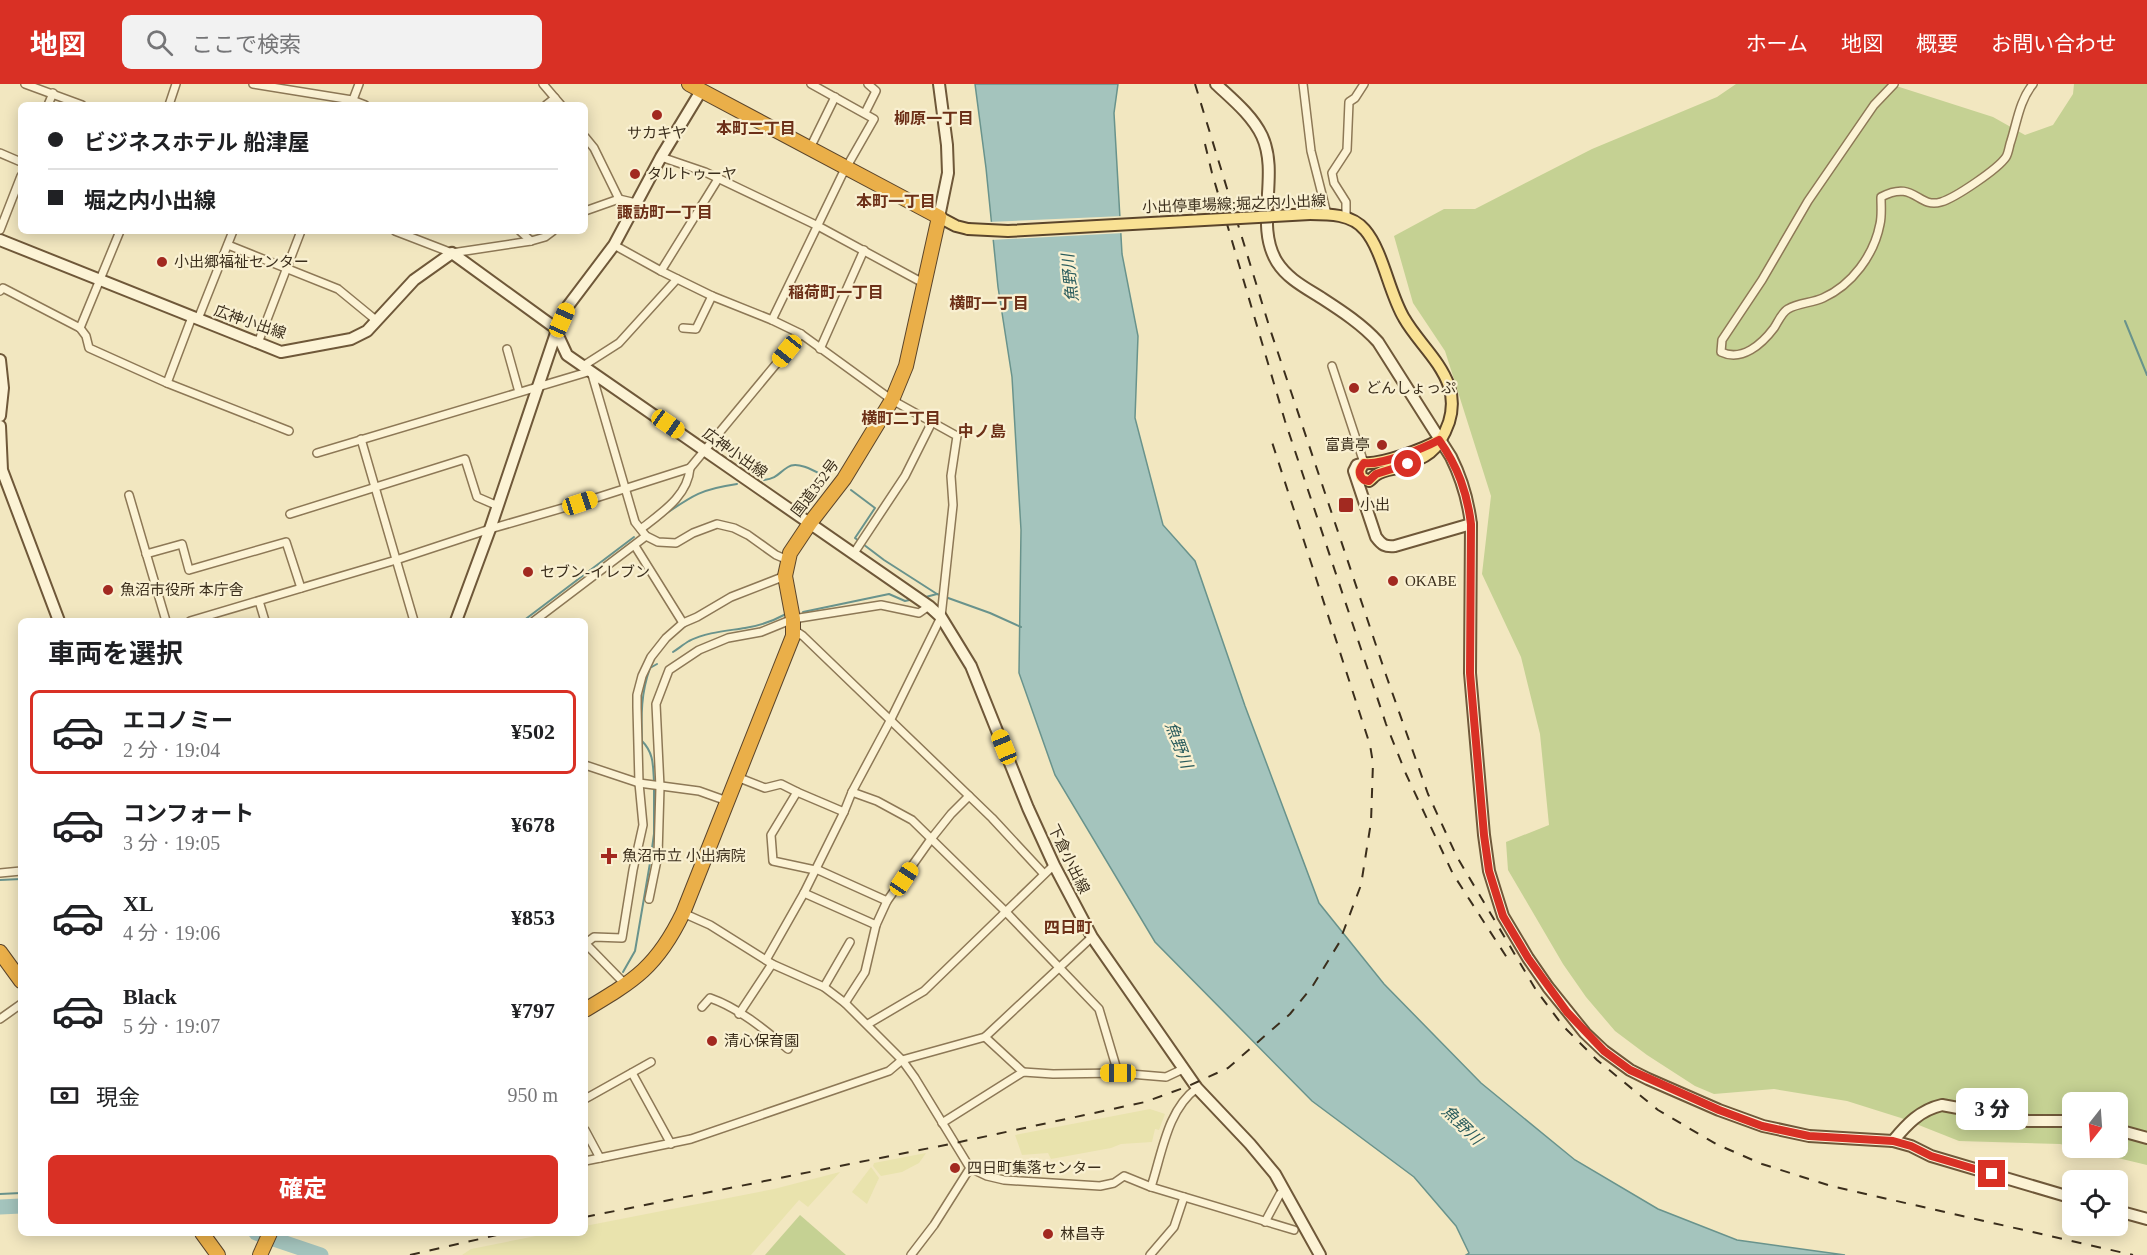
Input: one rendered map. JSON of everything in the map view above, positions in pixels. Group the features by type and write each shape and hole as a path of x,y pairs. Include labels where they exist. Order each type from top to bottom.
{"highway":[{"path":"689,84 704,88 810,148 939,216"},
{"name":"国道352号","path":"588,1008 626,985 649,967 670,939 683,913 779,674 793,624 785,576 788,560 794,545 844,479 892,400 906,366 939,216"},
{"path":"0,952 18,977"},
{"path":"204,1236 218,1255"},
{"path":"260,1255 269,1236"}],"main road":[{"path":"939,84 948,173 939,216"},
{"path":"1216,84 1249,117 1261,133 1266,147 1269,162 1269,236 1272,252 1278,264 1293,280 1371,333 1394,365 1460,476 1469,504 1471,524 1470,664 1489,871 1503,916 1528,958 1585,1033 1615,1060 1648,1079 1762,1126 1809,1136 1893,1141 1911,1146 1931,1156 2062,1195"},
{"path":"457,618 498,506 556,333 568,306 614,244 661,157 704,88"},
{"name":"小出停車場線;堀之内小出線","path":"939,216 956,226 968,229 1008,231 1310,214 1346,217 1365,230 1404,318 1440,368 1449,387 1452,406 1448,423 1439,440"},
{"name":"広神小出線","path":"0,240 281,352 351,339 367,331 414,280 452,253 554,327 567,355 810,523"},
{"path":"0,360 3,388 0,416"},
{"path":"0,426 1,471 58,618"},
{"path":"1364,463 1360,474 1364,480 1369,481 1376,474 1427,456 1439,440"},
{"path":"1439,440 1427,447 1375,463 1357,465 1354,471 1376,537 1386,547 1395,546 1471,524"},
{"name":"下倉小出線","path":"810,523 858,547 941,617 971,666 1028,808 1054,865 1092,937 1197,1088 1275,1174 1320,1255"},
{"path":"1893,1141 1918,1115 1931,1107 1942,1105 2028,1121 2062,1121"},
{"path":"2128,1133 2147,1138"},
{"path":"2128,1214 2147,1220"}],"street":[{"path":"25,84 51,90 76,102"},
{"path":"169,102 176,84"},
{"path":"253,84 347,102"},
{"path":"352,102 359,84"},
{"path":"543,84 558,102"},
{"path":"772,320 846,167 874,119 811,84"},
{"path":"865,112 876,91 868,84"},
{"path":"1303,84 1311,151 1327,214"},
{"path":"1346,217 1346,201 1334,183 1332,173 1347,150 1348,102 1356,98 1364,84"},
{"path":"1894,84 1874,105 1808,201 1762,280 1722,340 1721,352 1738,356 1767,337 1786,310 1819,300 1841,287 1862,266 1870,252 1881,224 1881,197 1893,191 1910,191 1923,201 1939,203 1991,171 2006,157 2025,94 2033,84"},
{"path":"810,148 835,97"},
{"path":"550,102 555,98"},
{"path":"588,140 619,199"},
{"path":"0,153 18,161"},
{"path":"661,157 705,172 818,226 925,284"},
{"path":"661,272 718,179"},
{"path":"0,230 18,184"},
{"path":"588,210 619,199 636,203"},
{"path":"80,328 119,234"},
{"path":"167,383 232,234"},
{"path":"258,343 300,234"},
{"path":"403,234 452,253 531,241 549,234"},
{"path":"523,234 531,241"},
{"path":"614,244 661,272 801,334 892,400 957,436 951,476 953,505 941,617 769,962 739,1014"},
{"path":"228,245 338,289 376,321"},
{"path":"820,349 864,250"},
{"path":"317,453 537,387 587,369 619,343 677,279"},
{"path":"0,291 3,288 80,328 86,336 89,348 167,383 289,431"},
{"path":"683,328 696,329 712,296"},
{"path":"200,618 396,560 690,468 801,334"},
{"path":"507,349 519,392"},
{"path":"1332,366 1364,463"},
{"path":"587,369 634,522 646,536 658,542 676,543 693,533 717,524 734,528 748,535 763,547 788,560"},
{"path":"858,547 905,476 932,422"},
{"path":"361,439 413,618"},
{"path":"290,514 465,459 477,497 498,506"},
{"path":"640,530 674,502 690,476 690,468"},
{"path":"129,495 165,618"},
{"path":"538,618 646,536"},
{"path":"147,554 182,544 189,570 286,542 300,588"},
{"path":"635,546 683,622"},
{"path":"588,942 594,937 622,938 643,825 639,783 637,701 642,676 651,657 683,622 697,617 731,597 785,576"},
{"path":"259,600 264,618"},
{"path":"648,899 658,855 657,704 669,670 699,650 728,638 881,605 919,613 929,606"},
{"path":"793,624 969,796 1044,874"},
{"path":"588,766 639,783 699,791 727,801"},
{"path":"737,777 765,788 781,784 844,812"},
{"path":"797,792 771,835 772,861 815,870 887,901"},
{"path":"852,792 877,801 912,820 1005,911 1099,1009 1118,1073"},
{"path":"845,1003 865,972 876,925 887,901 931,839 969,796"},
{"path":"868,1024 924,991 1054,865"},
{"path":"0,873 18,871"},
{"path":"804,893 876,925"},
{"path":"683,913 710,925 769,962 824,987 845,1003 902,1060 970,1168 987,1176 1004,1180 1101,1186 1114,1183 1124,1176 1151,1187 1294,1230"},
{"path":"588,1160 671,1144 714,1131 889,1071 902,1060 985,1037 1092,937"},
{"path":"824,987 850,942"},
{"path":"588,945 626,985"},
{"path":"702,1007 710,998 720,1002 754,1022 788,1049"},
{"path":"0,1019 18,1006"},
{"path":"985,1037 1023,1072"},
{"path":"588,1097 651,1062"},
{"path":"942,1123 1023,1072 1118,1073 1166,1077 1183,1069"},
{"path":"632,1073 671,1144"},
{"path":"1151,1187 1173,1117 1189,1094 1197,1088"},
{"path":"588,1136 600,1158"},
{"path":"911,1255 934,1225 970,1168"},
{"path":"1265,1222 1280,1194 1285,1191"},
{"path":"1150,1255 1174,1227 1184,1197"}],"shaded area":[{"path":"1150,1109 1165,1114 1159,1130 1155,1129 1152,1142 1121,1144 1111,1148 1051,1159 1048,1153 1022,1155 1015,1135"},
{"path":"926,1153 919,1163 902,1172 881,1176 873,1166 874,1163"},
{"path":"871,1167 879,1178 867,1204 852,1192"},
{"path":"840,1172 808,1207 799,1200 751,1255 462,1255 471,1249 536,1236 588,1236 588,1225 774,1189"}],"green space":[{"path":"1736,84 1890,84 1993,117 2025,135 2053,125 2073,94 2074,84 2147,84 2147,1165 2118,1158 2128,1158 2128,1092 2062,1092 2062,1144 1959,1141 1901,1118 1847,1101 1774,1089 1714,1094 1695,1086 1615,1031 1586,997 1563,964 1508,870 1506,842 1549,825 1540,734 1521,657 1482,574 1491,496 1445,351 1413,303 1394,236 1444,209 1475,209 1592,149 1717,97"},
{"path":"800,1215 846,1255 765,1255"}],"water":[{"name":"魚野川","path":"975,84 1118,84 1114,113 1122,254 1138,336 1135,418 1163,525 1195,561 1245,706 1319,903 1384,984 1481,1083 1575,1160 1658,1209 1737,1240 1845,1255 1466,1255 1469,1253 1456,1226 1414,1177 1312,1101 1155,942 1055,775 1019,673 1021,530 1012,377 998,287"}],"pier":[{"path":"1123,216 1124,233 990,240 988,222"}],"waterway":[{"path":"2125,321 2147,375"},
{"path":"764,480 775,477 792,465 808,468 828,478"},
{"path":"664,515 698,494 737,484"},
{"path":"851,490 875,508 855,538 884,560 937,594 1021,627"},
{"path":"527,618 634,537"},
{"path":"803,612 889,594 905,601 914,599"},
{"path":"922,598 937,594"},
{"path":"673,652 689,641 703,636 755,626 786,614"},
{"path":"654,782 651,755 642,741 642,713 647,677 650,668 657,664"},
{"path":"623,972 635,951 650,863 654,834 654,788"},
{"path":"0,880 18,879"},
{"path":"0,1194 18,1193"},
{"path":"0,1207 18,1206"},
{"path":"265,1236 321,1255"}],"railway":[{"path":"1195,84 1270,329 1428,794 1457,857 1536,990 1563,1026 1597,1060 1658,1110 1716,1144 1762,1164 1831,1186 2133,1255"},
{"path":"1205,144 1285,421 1386,724 1406,774 1453,874 1511,964"},
{"path":"588,1216 955,1143 1145,1102 1228,1068 1290,1014 1312,987 1339,943 1361,885 1371,822 1373,763 1370,745 1271,439"},
{"path":"410,1255 493,1236"}],"place":[{"name":"サカキヤ","path":"657,115"},
{"name":"タルトゥーヤ","path":"635,174"},
{"name":"小出郷福祉センター","path":"162,262"},
{"name":"どんしょっぷ","path":"1354,388"},
{"name":"富貴亭","path":"1382,445"},
{"name":"小出","path":"1346,505"},
{"name":"セブン-イレブン","path":"528,572"},
{"name":"OKABE","path":"1393,581"},
{"name":"魚沼市役所 本庁舎","path":"108,590"},
{"name":"魚沼市立 小出病院","path":"609,856"},
{"name":"清心保育園","path":"712,1041"},
{"name":"四日町集落センター","path":"955,1168"},
{"name":"林昌寺","path":"1048,1234"}],"district":[{"name":"柳原一丁目","path":"934,118"},
{"name":"本町二丁目","path":"756,128"},
{"name":"本町一丁目","path":"896,201"},
{"name":"諏訪町一丁目","path":"665,212"},
{"name":"稲荷町一丁目","path":"836,292"},
{"name":"横町一丁目","path":"989,303"},
{"name":"横町二丁目","path":"901,418"},
{"name":"中ノ島","path":"982,431"},
{"name":"四日町","path":"1068,927"}],"route":[{"path":"1408,464 1376,474 1369,481 1364,480 1360,474 1364,463 1375,463 1427,447 1439,440 1460,476 1469,504 1471,524 1470,673 1489,871 1503,916 1528,958 1567,1012 1604,1051 1630,1070 1719,1110 1762,1126 1809,1136 1893,1141 1911,1146 1931,1156 1992,1174"}]}
